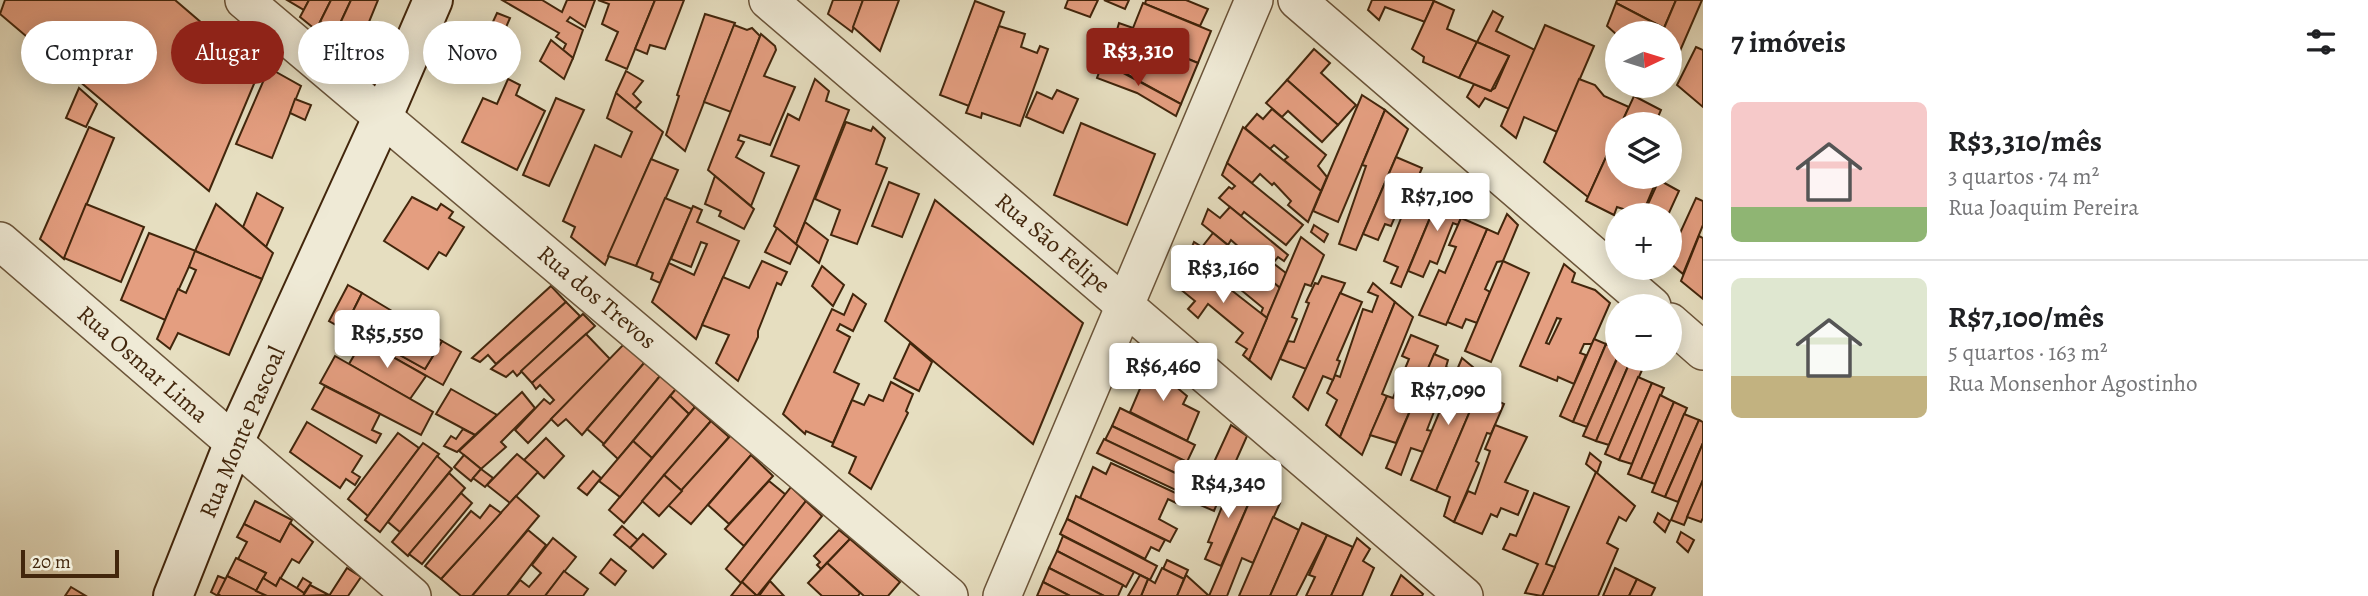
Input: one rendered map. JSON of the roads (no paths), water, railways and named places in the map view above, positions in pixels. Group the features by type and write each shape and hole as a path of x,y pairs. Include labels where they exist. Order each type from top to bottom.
{"street":[{"name":"Rua dos Trevos","path":"244,0 949,596"},
{"name":"Rua Monte Pascoal","path":"173,596 234,442 433,0"},
{"name":"Rua São Felipe","path":"768,0 1464,596"},
{"path":"1002,596 1254,0"},
{"path":"1297,0 1638,294"},
{"name":"Rua Osmar Lima","path":"0,241 412,596"},
{"path":"1682,333 1703,351"}]}
